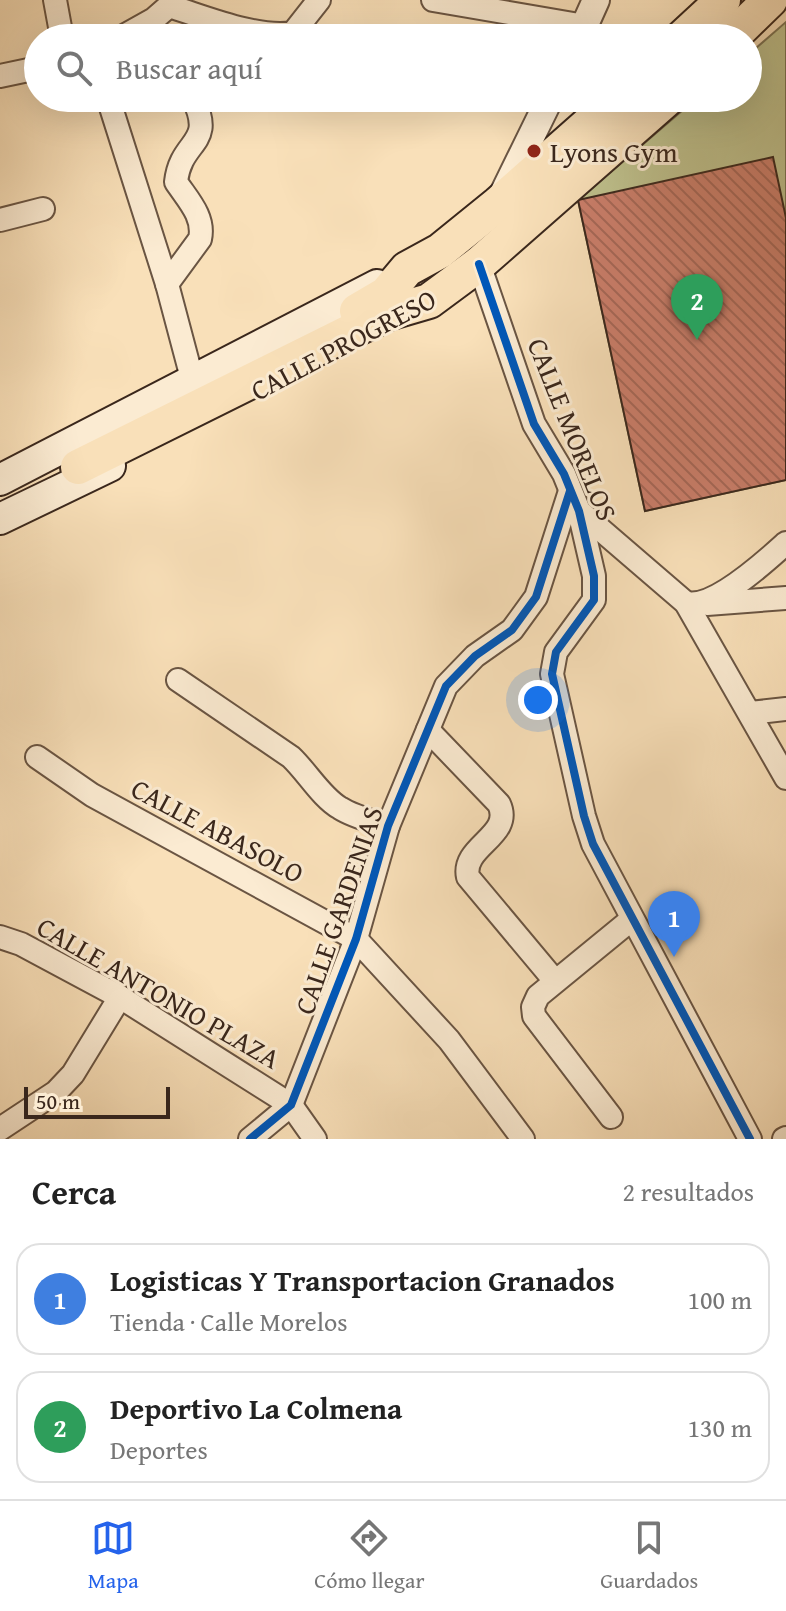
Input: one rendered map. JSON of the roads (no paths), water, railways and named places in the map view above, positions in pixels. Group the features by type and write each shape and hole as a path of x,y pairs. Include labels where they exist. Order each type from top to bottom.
{"main road":[{"path":"697,24 723,0"},
{"path":"745,24 770,0"},
{"name":"CALLE PROGRESO","path":"8,471 193,382 440,251 602,112"},
{"name":"CALLE PROGRESO","path":"74,470 388,313 429,301 479,264 652,112"},
{"path":"10,514 74,470 386,294 407,269"},
{"path":"10,514 8,471 74,470"}],"street":[{"path":"55,0 59,24"},
{"path":"300,24 319,0"},
{"path":"433,0 545,24"},
{"path":"586,24 596,0"},
{"path":"165,16 230,24"},
{"path":"0,76 24,71"},
{"path":"112,112 167,284 193,382"},
{"path":"167,284 200,239 202,230 201,221 176,182 180,161 200,134 203,118 200,112"},
{"path":"498,204 543,112"},
{"path":"0,220 43,209"},
{"name":"CALLE MORELOS","path":"479,264 534,424 564,474 579,511 594,576 594,600 556,652 552,674 584,816 593,844 750,1139"},
{"name":"CALLE GARDENIAS","path":"291,1105 356,939 388,826 446,686 475,656 512,630 536,597 570,491"},
{"path":"579,511 694,604 786,778"},
{"path":"694,604 743,578 786,543"},
{"path":"694,604 786,598"},
{"path":"178,680 291,757 337,807 388,826"},
{"path":"750,713 786,709"},
{"path":"428,730 499,804 502,811 501,825 468,861 468,877 555,981"},
{"name":"CALLE ABASOLO","path":"37,757 92,795 356,939 449,1040 523,1139"},
{"path":"611,1117 534,1016 536,1001 555,981 632,919"},
{"name":"CALLE ANTONIO PLAZA","path":"0,937 21,944 120,997 291,1105 315,1139"},
{"path":"0,1129 56,1092 73,1074 120,997"},
{"path":"250,1139 291,1105"}],"place":[{"name":"Lyons Gym","path":"534,151"},
{"name":"Deportivo La Colmena","path":"697,340"},
{"name":"Logisticas Y Transportacion Granados","path":"674,957"}]}
